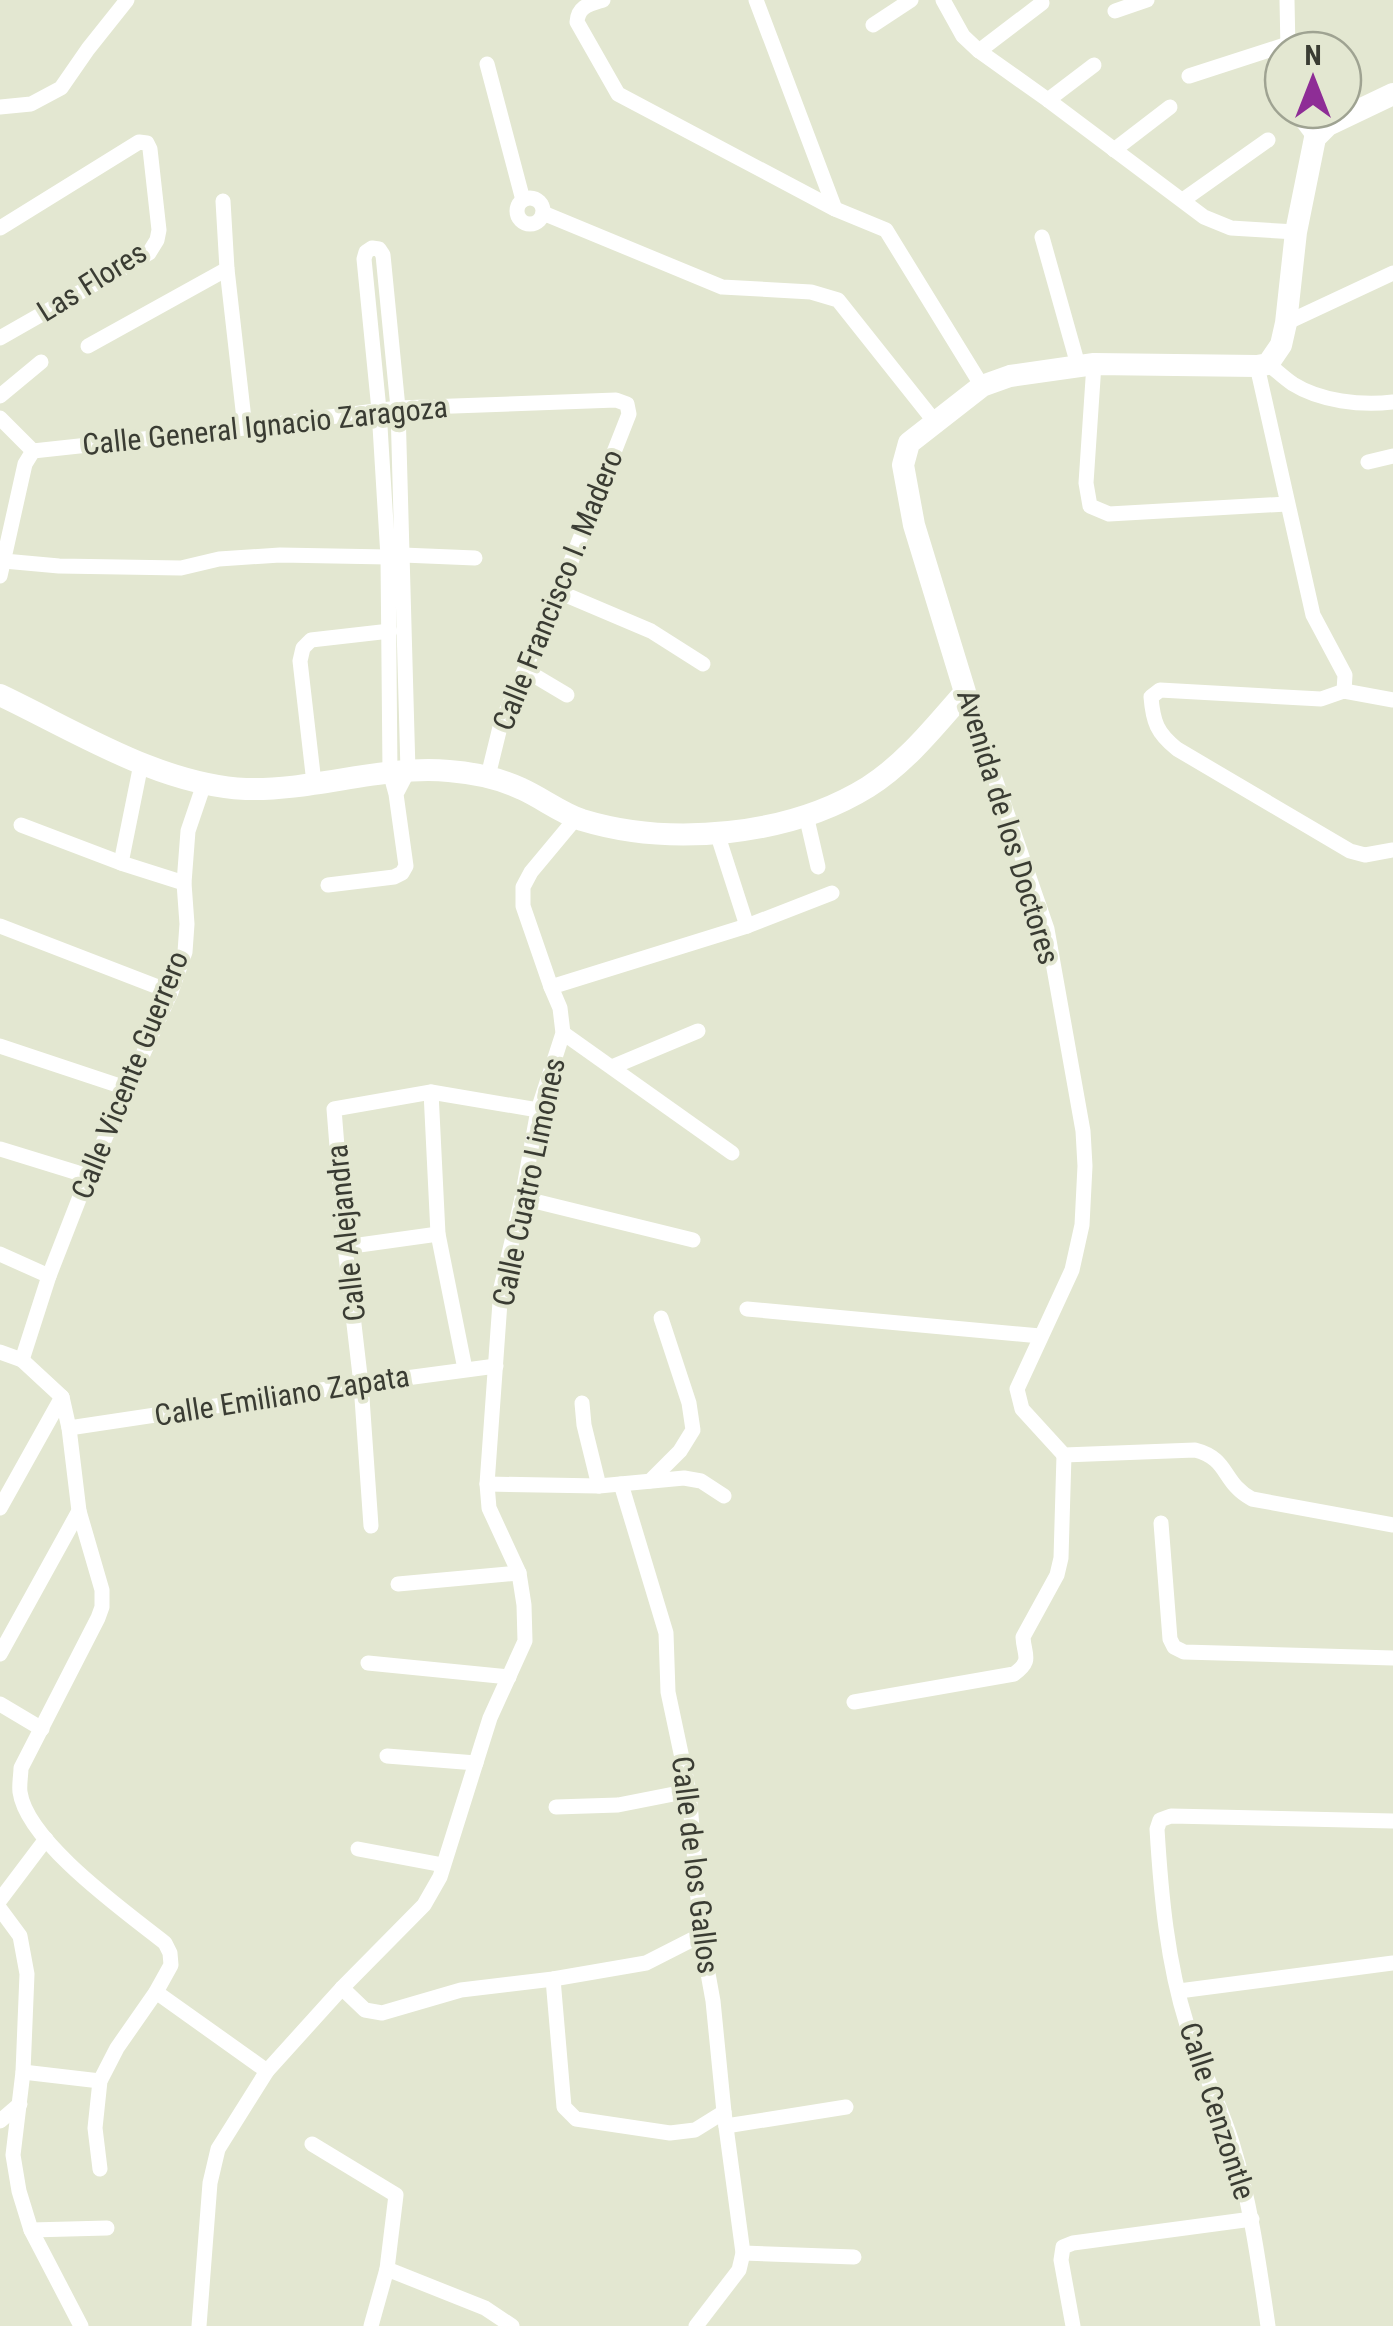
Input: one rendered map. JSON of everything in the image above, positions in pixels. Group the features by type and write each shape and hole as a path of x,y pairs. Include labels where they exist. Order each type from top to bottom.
{"main road":[{"path":"1263,365 1281,345 1296,232 1315,138 1328,125 1393,94"},
{"name":"Avenida de los Doctores","path":"966,692 914,525 903,464 909,443 982,386 1010,376 1086,365 1263,365"},
{"path":"0,695 140,764 204,784 248,789 398,779 447,771 488,776 576,818 640,833 717,833 758,828 806,815 869,786 899,763 966,692"}],"street":[{"path":"0,108 31,104 62,88 127,0"},
{"path":"603,0 584,6 577,22 618,94 835,209 886,230 982,386"},
{"path":"756,0 835,209"},
{"path":"872,24 911,0"},
{"path":"944,0 963,36 979,51 1204,218 1231,228 1296,232"},
{"path":"1116,11 1147,0"},
{"path":"1287,0 1288,30"},
{"path":"979,51 1042,3"},
{"path":"1189,76 1263,54"},
{"path":"487,64 523,200 518,206 520,220 534,224 543,213 722,287 811,292 838,300 935,422"},
{"path":"1048,100 1094,65"},
{"path":"1114,150 1170,107"},
{"path":"1309,130 1315,138"},
{"path":"1183,200 1268,140"},
{"name":"Las Flores","path":"0,228 139,142 147,143 158,230 149,253 0,338"},
{"path":"223,201 245,428"},
{"path":"1042,237 1086,365 1086,483 1090,506 1109,514 1287,504"},
{"path":"328,885 394,877 406,866 398,779 390,631 396,556 364,259 372,248 383,255 398,408 398,779"},
{"path":"88,346 228,268"},
{"path":"1286,322 1393,273"},
{"path":"0,396 41,362"},
{"path":"1263,365 1295,385 1329,398 1375,404 1393,402"},
{"path":"1263,365 1287,504 1313,615 1345,675 1344,691"},
{"name":"Calle General Ignacio Zaragoza","path":"33,451 398,408 616,400 627,404"},
{"name":"Calle Francisco I. Madero","path":"488,776 501,723 559,592 629,414 627,404"},
{"path":"0,418 33,451 7,512 2,568 181,568 220,559 280,554 475,558"},
{"path":"1368,462 1393,456"},
{"path":"559,592 651,632 703,664"},
{"path":"314,784 300,661 302,648 311,640 390,631"},
{"path":"526,670 567,695"},
{"path":"1393,700 1344,691 1321,699 1160,690 1151,697 1153,717 1162,737 1177,749 1350,851 1366,855 1393,850"},
{"name":"Avenida de los Doctores","path":"966,692 1047,928 1082,1131 1082,1225 1072,1270 1017,1389 1022,1410 1064,1455"},
{"path":"121,863 140,764"},
{"name":"Calle Vicente Guerrero","path":"22,1360 88,1176 171,992 185,952 188,831 204,784"},
{"path":"806,815 818,866"},
{"name":"Calle Cuatro Limones","path":"198,2326 210,2183 218,2149 267,2071 424,1905 440,1878 490,1718 525,1641 518,1572 489,1508 487,1484 501,1288 538,1110 563,1033 560,1008 523,906 523,887 576,818"},
{"path":"21,824 184,883"},
{"path":"717,833 747,926"},
{"path":"551,987 747,926 832,893"},
{"path":"0,926 171,992"},
{"path":"612,1067 698,1031"},
{"path":"563,1033 732,1154"},
{"path":"0,1046 126,1088"},
{"path":"431,1092 438,1234 466,1369"},
{"name":"Calle Alejandra","path":"370,1526 361,1384 334,1109 431,1092 538,1110"},
{"path":"0,1149 88,1176"},
{"path":"522,1198 692,1240"},
{"path":"345,1247 438,1234"},
{"path":"0,1254 49,1276"},
{"path":"747,1309 1040,1336"},
{"path":"650,1482 694,1430 661,1318"},
{"path":"0,1352 22,1360 62,1397 80,1511 102,1590 102,1607 21,1768 20,1792 46,1838 79,1874 165,1944 172,1965 100,2081 94,2128 100,2169"},
{"name":"Calle Emiliano Zapata","path":"69,1428 496,1366"},
{"path":"0,1508 62,1397"},
{"path":"582,1403 599,1486"},
{"path":"854,1702 1014,1674 1024,1666 1028,1658 1023,1637 1057,1575 1061,1558 1064,1455 1196,1450 1210,1454 1238,1492 1252,1499 1393,1526"},
{"path":"487,1484 599,1486 684,1478 701,1481 724,1496"},
{"name":"Calle de los Gallos","path":"621,1484 666,1633 668,1692 690,1791 701,1936 743,2253"},
{"path":"0,1654 80,1511"},
{"path":"1161,1523 1170,1638 1174,1647 1184,1652 1393,1658"},
{"path":"398,1584 518,1572"},
{"path":"368,1663 509,1678"},
{"path":"0,1704 42,1729"},
{"path":"387,1756 476,1763"},
{"path":"556,1807 618,1805 690,1791"},
{"path":"1179,1991 1162,1910 1156,1829 1160,1820 1171,1816 1393,1820"},
{"path":"0,1900 46,1838"},
{"path":"358,1848 443,1865"},
{"path":"0,1909 20,1936 26,1974 23,2072 14,2155 18,2191 31,2230 81,2326"},
{"path":"342,1988 365,2010 382,2013 462,1990 646,1963 701,1936"},
{"name":"Calle Cenzontle","path":"1268,2326 1252,2219 1232,2143 1187,2024 1179,1991 1393,1963"},
{"path":"553,1978 564,2106 576,2119 670,2132 695,2130 725,2119 846,2107"},
{"path":"156,1992 267,2071"},
{"path":"23,2072 100,2081"},
{"path":"0,2120 20,2104"},
{"path":"312,2144 396,2195 387,2270 372,2326"},
{"path":"1074,2326 1061,2260 1063,2248 1073,2243 1252,2219"},
{"path":"31,2230 107,2228"},
{"path":"696,2326 739,2270 743,2253 854,2257"},
{"path":"387,2270 485,2308 512,2326"}]}
